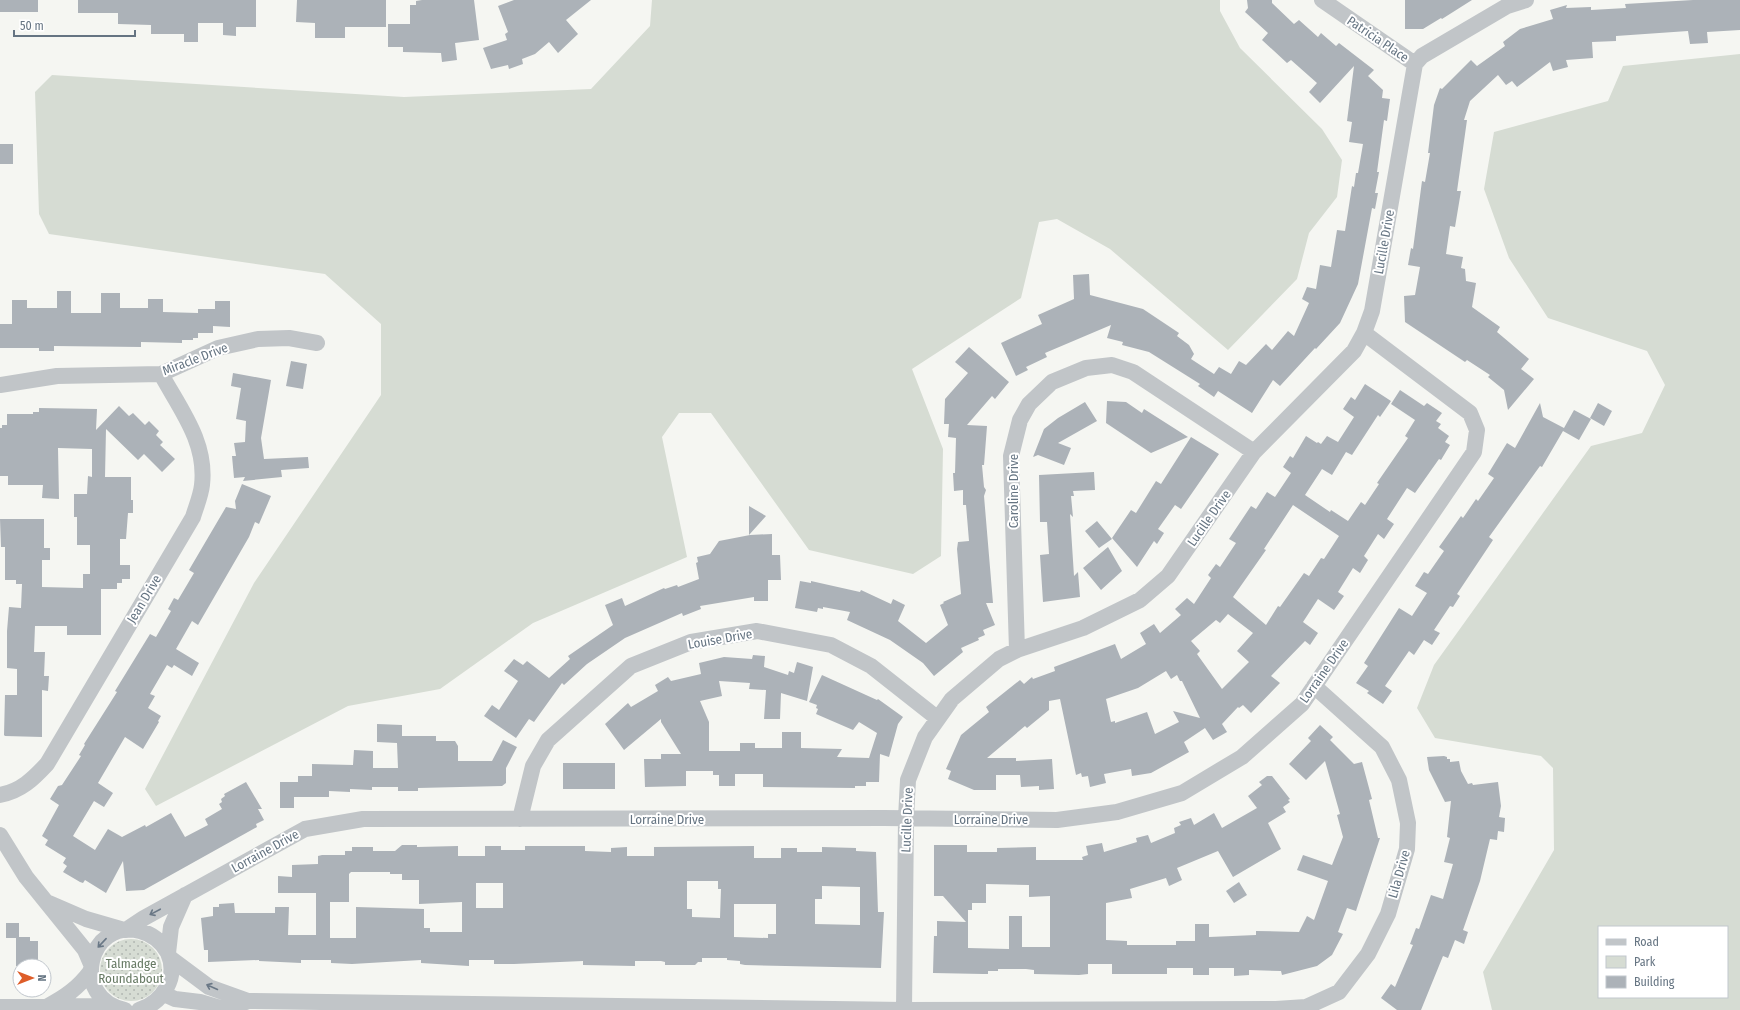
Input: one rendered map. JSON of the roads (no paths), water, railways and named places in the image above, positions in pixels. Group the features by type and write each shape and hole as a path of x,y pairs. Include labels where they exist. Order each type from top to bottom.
{"street":[{"name":"Patricia Place","path":"1322,0 1415,64"},
{"path":"1415,64 1422,56 1507,6 1526,0"},
{"name":"Lucille Drive","path":"904,1010 906,818 908,780 925,737 937,718 952,699 999,659 1017,650 1083,628 1140,600 1157,587 1168,576 1254,452 1354,351 1364,333 1372,311 1415,64"},
{"name":"Lorraine Drive","path":"47,1007 66,996 79,986 90,968 98,945 114,933 125,930 305,829 363,819 906,818 1057,820 1117,812 1182,793 1242,757 1302,704 1474,452 1478,430 1470,412 1364,333"},
{"name":"Miracle Drive","path":"0,385 57,376 161,374 218,348 258,339 289,338 317,343"},
{"name":"Caroline Drive","path":"1017,650 1011,456 1020,420 1030,404 1052,382 1086,368 1112,365 1134,372 1254,452"},
{"name":"Jean Drive","path":"0,795 10,793 31,782 47,764 193,517 202,485 201,456 193,429 161,374"},
{"name":"Louise Drive","path":"520,819 533,766 548,740 631,666 691,642 757,631 831,645 871,666 937,718"},
{"name":"Lila Drive","path":"248,1001 904,1010 1276,1009 1306,1007 1339,992 1368,954 1384,921 1407,849 1408,823 1399,780 1382,747 1314,686"},
{"path":"0,835 26,877 85,950 93,984 98,994 106,1002 120,1009"},
{"path":"139,1010 152,1005 163,994 169,983 171,971 169,956 171,928 185,895"},
{"path":"46,902 86,919 125,930 146,932 155,937 169,956 209,987 248,1001"},
{"path":"163,994 175,999 200,1002 216,1009 231,1008 248,1001"},
{"path":"163,994 168,1010"},
{"path":"0,1007 98,1006 120,1009"}],"park label":[{"name":"Talmadge Roundabout","path":"131,970"}]}
